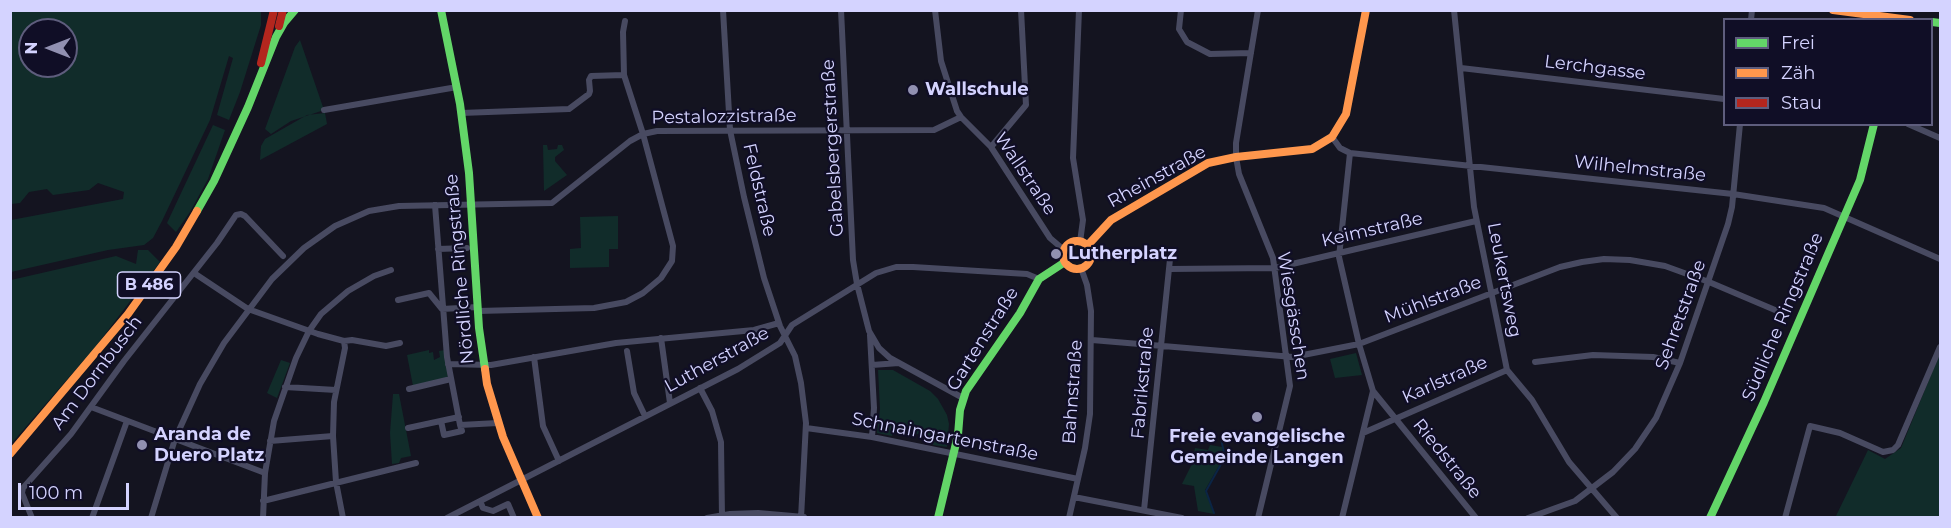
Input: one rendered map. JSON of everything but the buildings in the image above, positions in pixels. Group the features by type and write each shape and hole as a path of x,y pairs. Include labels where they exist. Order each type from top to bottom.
{"street":[{"path":"269,10 271,26"},
{"name":"B 486","path":"252,99 274,10"},
{"name":"B 486","path":"10,454 106,341 176,247 201,205 252,99 276,37 283,10"},
{"name":"B 486","path":"276,37 295,10"},
{"name":"Nördliche Ringstraße","path":"441,10 461,112 472,204 478,309 484,364 498,423 538,518"},
{"name":"Feldstraße","path":"723,10 730,130 744,197 764,278 779,323 798,367 806,428 802,517"},
{"name":"Gabelsbergerstraße","path":"841,10 853,260 869,331"},
{"name":"Wallstraße","path":"935,10 943,70 957,111 991,147 1050,238 1064,250"},
{"path":"991,147 1026,105 1021,10"},
{"path":"1079,10 1073,158 1083,220 1083,244 1090,259 1085,266 1074,269 1065,262 1064,250 1071,243 1083,244"},
{"path":"1181,10 1179,29 1187,42 1210,54 1251,53"},
{"name":"Wiesgässchen","path":"1258,10 1236,143 1236,157 1239,174 1275,268 1290,390 1258,518"},
{"path":"1342,518 1373,391 1359,344 1339,253 1350,153 1340,148 1332,137 1346,114 1366,10"},
{"name":"Leukertsweg","path":"1454,10 1476,221 1507,370 1532,400 1560,449 1617,518"},
{"path":"1833,10 1890,16"},
{"path":"442,309 594,308 616,305 643,293 661,278 672,261 673,246 643,134 624,75 622,32 625,21"},
{"name":"Lerchgasse","path":"1461,68 1588,81 1723,99"},
{"path":"461,112 569,109 589,94 591,76 624,75"},
{"path":"324,110 457,87"},
{"name":"Pestalozzistraße","path":"151,518 175,439 200,384 248,309 287,263 335,226 379,209 399,206 552,202 630,141 643,134 657,131 934,130 961,117"},
{"name":"Sehretstraße","path":"1528,518 1570,503 1613,472 1644,437 1656,418 1680,363 1728,224 1740,126"},
{"name":"Südliche Ringstraße","path":"1710,518 1764,402 1843,218 1864,167 1874,126"},
{"path":"1913,126 1941,138"},
{"name":"Rheinstraße","path":"1083,244 1129,208 1208,163 1236,157 1312,149 1332,137"},
{"name":"Wilhelmstraße","path":"1350,153 1733,194 1824,208 1941,259"},
{"path":"435,205 448,364 462,431 444,435 441,421"},
{"name":"Am Dornbusch","path":"32,518 22,493 23,488 71,434 124,361 239,213 245,216 283,256"},
{"name":"Keimstraße","path":"1169,269 1275,268 1476,221"},
{"path":"438,249 467,248"},
{"name":"Fabrikstraße","path":"1144,510 1170,259"},
{"name":"Mühlstraße","path":"1092,340 1293,357 1359,344 1560,267 1604,260 1654,264 1709,282 1774,310"},
{"name":"Gartenstraße","path":"938,518 958,435 963,398 1039,279 1065,262"},
{"name":"Lutherstraße","path":"447,518 749,363 780,343 792,325 876,273 903,266 1027,274 1039,279"},
{"name":"Bahnstraße","path":"1069,518 1086,448 1090,414 1092,340 1089,295 1081,268"},
{"path":"263,518 265,473 270,441 285,387 309,331 321,314 348,291 374,276 391,270"},
{"path":"194,273 248,309 309,331 344,341 352,340 386,346 400,342"},
{"path":"398,300 441,289"},
{"path":"429,293 442,309"},
{"path":"448,364 491,365 616,343 754,330 779,323"},
{"path":"869,331 879,348 899,363 963,398"},
{"path":"869,331 874,408 872,436"},
{"path":"661,338 670,403"},
{"path":"343,518 336,482 333,436 336,390 345,348 344,341"},
{"path":"1785,518 1810,426 1844,434 1889,453 1898,445 1941,348"},
{"path":"627,351 634,393 645,416"},
{"path":"1536,362 1593,355 1653,357 1680,363"},
{"path":"534,357 544,430 559,460"},
{"path":"872,365 899,363"},
{"name":"Karlstraße","path":"1363,432 1507,370"},
{"path":"410,389 451,379"},
{"path":"285,387 336,390"},
{"path":"700,388 711,411 720,442 722,516"},
{"name":"Karlstraße","path":"1373,391 1395,419"},
{"path":"91,407 265,473"},
{"path":"408,428 459,417"},
{"name":"Riedstraße","path":"1395,419 1476,518"},
{"path":"92,518 127,421"},
{"path":"460,425 498,423"},
{"name":"Schnaingartenstraße","path":"806,428 872,436 1078,479"},
{"path":"270,441 333,436"},
{"path":"263,501 416,462"},
{"path":"1074,497 1182,518"},
{"path":"480,501 483,508 493,512 508,504 514,518"},
{"path":"707,518 769,513 802,517"}],"green space":[{"path":"11,10 261,11 261,25 229,120 217,115 233,58 229,56 210,120 153,238 144,245 108,250 11,272 11,220 123,199 124,192 98,183 89,190 53,195 47,189 29,192 20,203 11,204"},
{"path":"300,40 324,110 291,121 271,134 265,129 295,47"},
{"path":"325,113 327,124 260,160 261,146 265,139 307,115"},
{"path":"213,125 225,130 208,179 176,232 167,223"},
{"path":"543,145 547,145 548,150 557,149 558,145 562,145 564,150 555,157 555,161 567,175 544,191"},
{"path":"618,216 618,249 609,249 609,267 570,268 570,249 581,248 580,217"},
{"path":"138,250 148,250 160,262 96,346 11,444 11,280 116,256 136,264"},
{"path":"429,350 429,353 433,352 434,360 440,357 439,351 445,350 448,378 413,386 407,355"},
{"path":"1356,353 1362,375 1335,378 1330,359"},
{"path":"1940,353 1940,517 1835,518 1868,450 1885,459 1901,448"},
{"path":"281,360 290,363 277,398 267,393"},
{"path":"878,370 893,370 930,391 938,399 949,424 947,447 933,445 934,437 894,430 892,436 877,433 880,409"},
{"path":"393,394 399,394 411,456 401,458 399,463 392,464 390,433"},
{"path":"1210,445 1222,447 1224,457 1205,490 1214,514 1198,511 1194,486 1182,484 1192,464 1195,448 1208,450"}],"waterway":[{"path":"1214,513 1206,491 1225,457 1221,439"}],"traffic: fast":[{"path":"197,211 214,181 248,107 276,37 295,10"},
{"path":"441,10 460,104 469,173 479,328 485,369"},
{"path":"1933,22 1940,23"},
{"path":"1710,518 1764,402 1860,180 1874,126"},
{"path":"938,518 966,391 1020,313 1039,279 1065,262"}],"traffic: slow":[{"path":"1087,246 1111,220 1208,163 1236,157 1312,149 1332,137 1346,114 1366,10"},
{"path":"1833,10 1895,18"},
{"path":"10,454 128,314 176,247 197,211"},
{"path":"1077,241 1087,245 1091,255 1087,265 1077,269 1067,265 1063,255 1067,245 1077,241"},
{"path":"485,369 487,384 503,437 538,518"}],"traffic: jam":[{"path":"261,63 274,10"},
{"path":"279,26 283,10"}],"place":[{"name":"Wallschule","path":"913,90"},
{"name":"Lutherplatz","path":"1056,254"},
{"name":"Freie evangelische Gemeinde Langen","path":"1257,417"},
{"name":"Aranda de Duero Platz","path":"142,445"}]}
